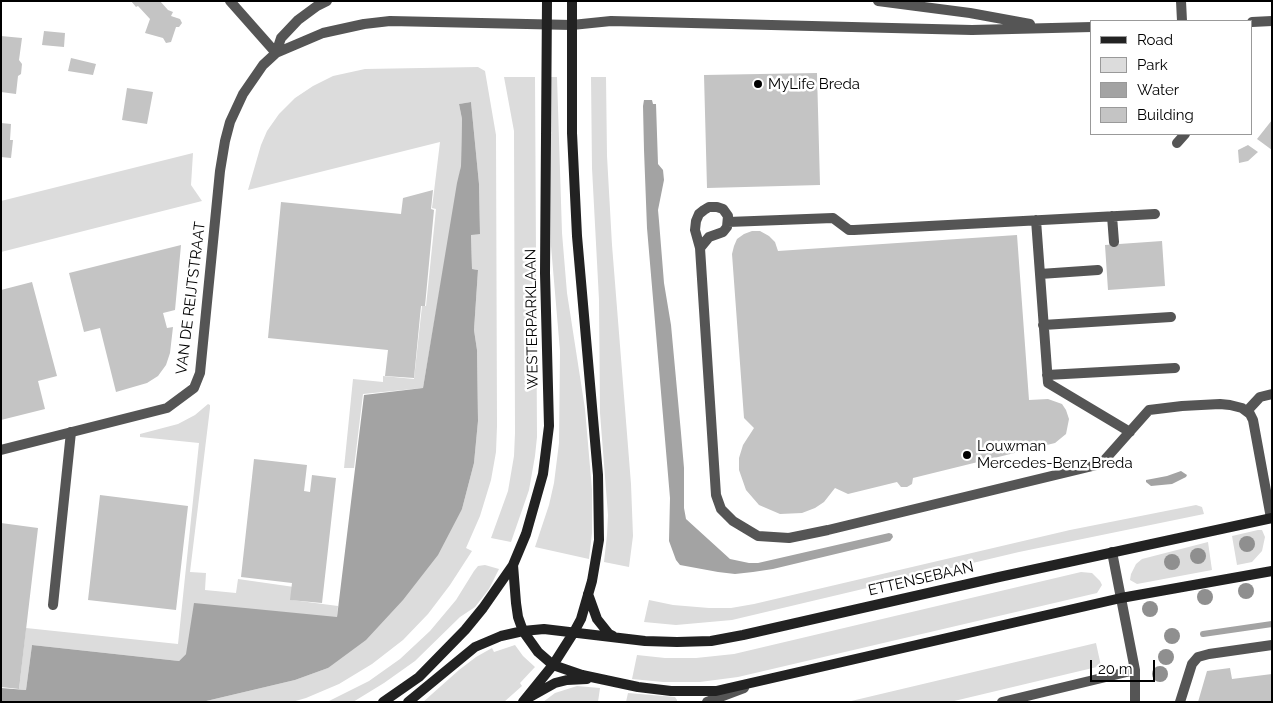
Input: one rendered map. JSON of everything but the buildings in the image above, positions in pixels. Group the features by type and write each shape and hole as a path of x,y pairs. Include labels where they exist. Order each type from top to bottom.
{"main road":[{"name":"WESTERPARKLAAN","path":"523,631 518,617 513,565 526,534 543,474 549,426 545,273 547,1"},
{"path":"523,702 553,665 574,632 592,582 599,540 598,475 577,236 572,133 572,1"},
{"name":"ETTENSEBAAN","path":"408,702 475,647 501,636 523,631 544,629 645,641 719,640 1112,552 1272,519"},
{"path":"382,702 418,677 465,630 513,565"},
{"path":"523,631 538,652 553,665 582,675 638,687 671,691 716,691 1121,598 1272,571"},
{"path":"588,594 597,619 609,634 618,637"},
{"path":"523,702 554,683 596,678"}],"street":[{"path":"230,1 276,53"},
{"name":"VAN DE REIJTSTRAAT","path":"276,53 280,38 298,20 327,1"},
{"path":"878,1 970,13 1051,28 1090,27"},
{"path":"1181,1 1182,20"},
{"name":"VAN DE REIJTSTRAAT","path":"1,450 167,408 194,388 200,373 216,213 225,141 230,122 243,94 263,65 276,53 323,33 364,24 390,21 572,25 611,21 972,30 1051,28"},
{"path":"1253,22 1272,21"},
{"path":"1177,143 1184,135"},
{"path":"700,248 709,237 723,232 727,227 728,216 723,209 717,206 709,206 704,210 696,221 695,230 700,248 716,495 721,509 733,521 758,536 790,538 1101,464 1149,410 1225,404 1238,406 1252,417 1272,519"},
{"path":"728,222 833,218 849,230 854,230 1154,214"},
{"path":"1112,216 1114,242"},
{"path":"1036,220 1048,383 1130,432"},
{"path":"1040,274 1098,270"},
{"path":"1043,325 1171,317"},
{"path":"1047,376 1175,368"},
{"path":"1247,412 1260,397 1272,394"},
{"path":"53,605 71,432"},
{"path":"1112,552 1135,670 1135,702"},
{"path":"1180,702 1192,664 1198,658 1209,654 1272,645"},
{"path":"1002,702 1135,670"},
{"path":"707,702 762,681"}],"green space":[{"path":"478,67 485,71 496,135 497,426 496,452 491,480 480,516 466,548 472,551 428,614 403,640 372,664 339,684 292,702 202,702 295,680 328,668 462,509 474,463 478,421 477,350 474,330 478,270 472,269 471,234 480,234 479,184 471,102 459,104 462,119 461,166 423,388 363,394 354,468 344,468 353,379 383,382 383,376 414,379 422,306 426,306 436,209 432,208 440,142 248,190 267,131 279,114 295,98 333,76 365,69"},
{"path":"504,77 535,77 537,437 529,490 511,542 491,538 508,491 514,456 515,433 514,131"},
{"path":"551,77 557,77 562,233 567,293 585,409 592,490 592,533 589,559 535,547 549,505 559,443 560,351 551,246"},
{"path":"591,77 606,77 607,156 612,245 631,484 633,536 629,567 604,562 608,515 600,413 599,300 592,168"},
{"path":"193,153 191,185 202,201 1,252 1,201"},
{"path":"208,404 210,408 190,572 206,573 205,590 236,593 238,579 294,587 292,600 338,606 337,617 186,654 179,661 32,645 26,690 19,689 26,628 178,644 199,443 140,437 140,434 178,424 195,415"},
{"path":"1196,505 1202,507 1204,514 1019,552 732,620 676,625 644,622 649,600 673,605 731,608 1070,530"},
{"path":"1262,530 1265,537 1262,551 1252,562 1237,565 1232,536"},
{"path":"1208,542 1212,570 1137,584 1130,580 1136,564 1142,559"},
{"path":"485,565 499,569 489,589 475,607 460,617 415,661 353,702 327,702 369,681 400,659 430,631 456,600 478,566"},
{"path":"1081,572 1092,573 1100,581 1102,585 1097,593 738,677 700,682 663,682 632,679 637,655 665,658 696,658 734,654"},
{"path":"1096,643 1101,666 950,702 847,702"},
{"path":"515,645 535,667 520,683 522,686 504,702 423,702 476,657 492,648 494,652"},
{"path":"577,686 600,688 598,702 543,702 555,693"},
{"path":"628,693 675,697 677,702 626,702"}],"water":[{"path":"644,100 652,100 653,104 656,104 658,164 663,170 664,180 658,210 664,283 671,325 681,433 686,519 730,559 749,563 758,563 889,533 893,537 890,541 773,569 735,574 680,565 676,560 669,541 670,498 647,228"},
{"path":"471,102 479,184 480,234 471,235 472,269 478,270 474,330 477,350 478,421 474,463 462,509 438,555 403,600 366,640 328,668 295,680 202,702 1,702 1,688 26,690 32,645 179,661 186,654 194,603 337,617 364,395 423,388 461,166 462,119 459,104"},
{"path":"1181,471 1187,475 1186,477 1172,484 1151,486 1146,482 1146,480"}],"waterway":[{"path":"1203,634 1272,624"}],"place":[{"name":"MyLife Breda","path":"758,84"},
{"name":"Louwman Mercedes-Benz Breda","path":"967,455"}]}
